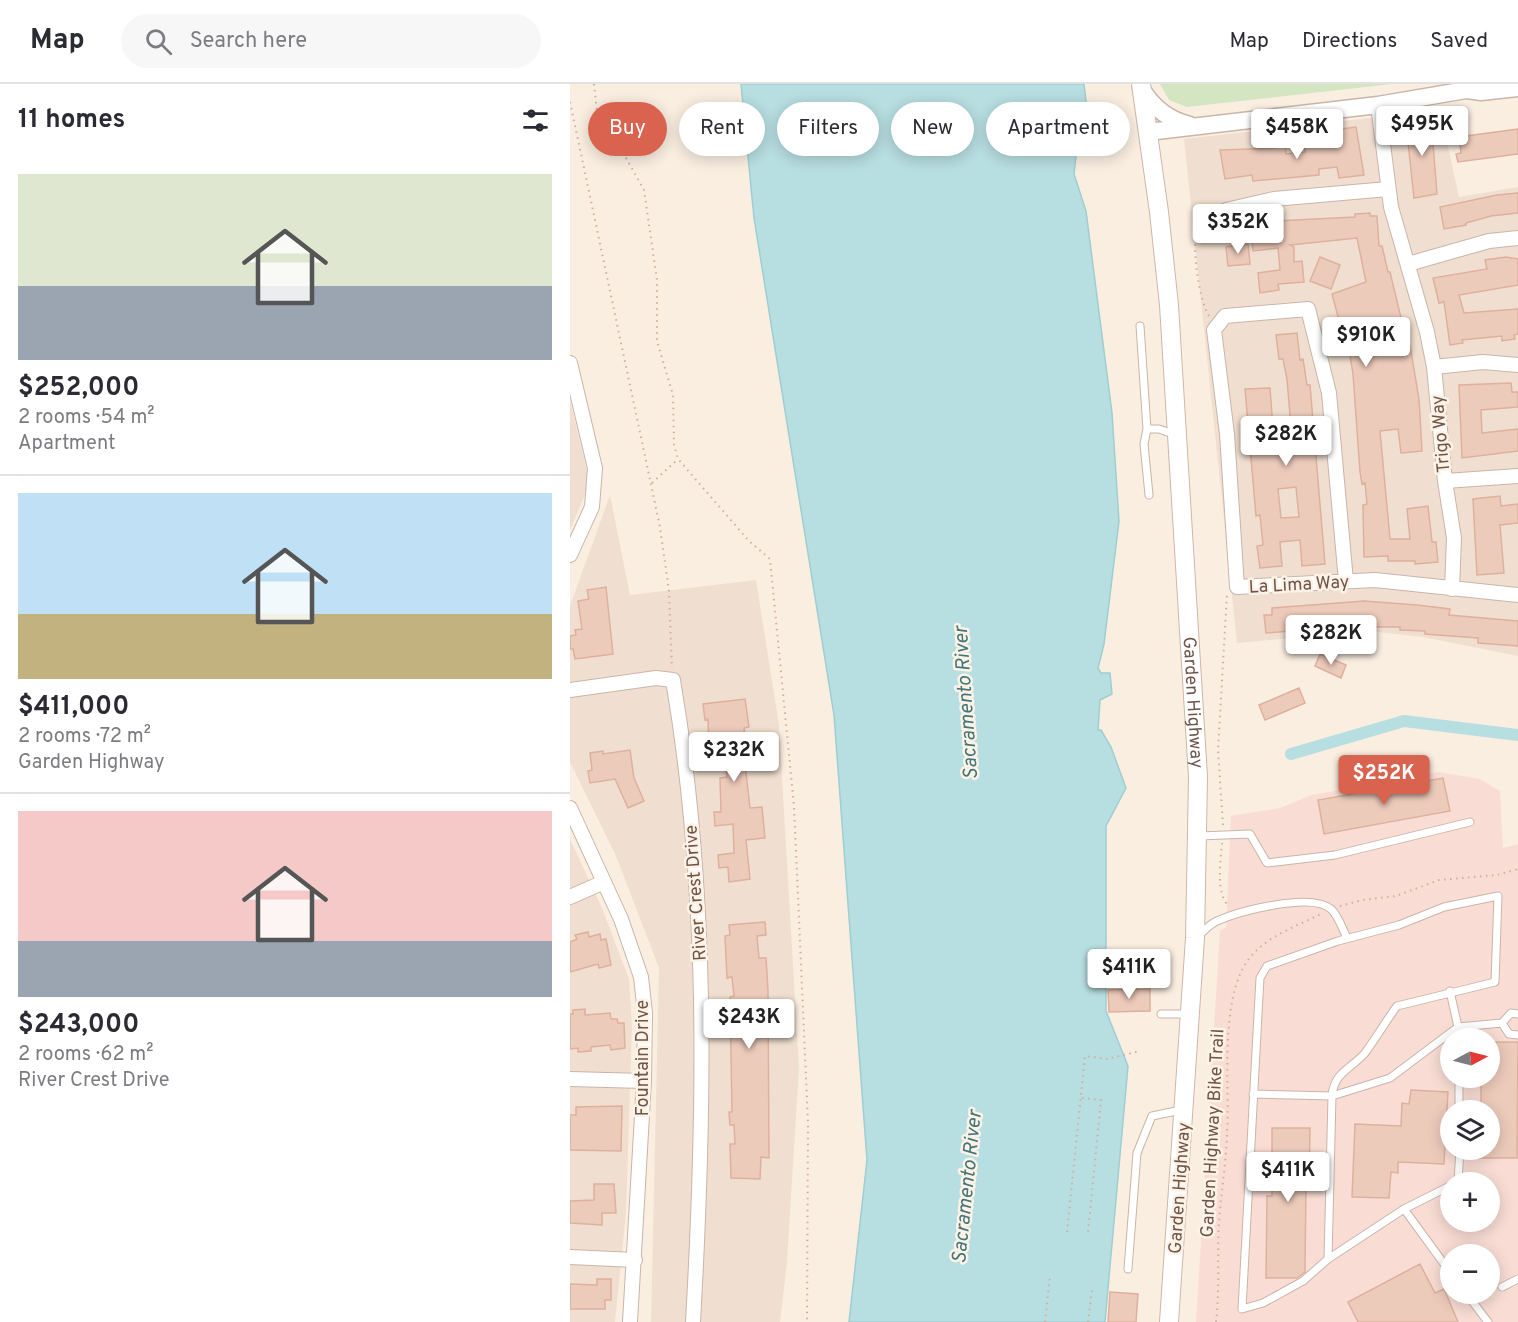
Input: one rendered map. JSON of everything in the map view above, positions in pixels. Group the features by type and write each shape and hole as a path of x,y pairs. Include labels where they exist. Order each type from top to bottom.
{"main road":[{"name":"Garden Highway","path":"1141,86 1169,305 1179,436 1199,836 1185,1109 1169,1322"}],"street":[{"path":"1141,86 1159,111 1182,123 1197,127"},
{"path":"1148,132 1377,105 1468,86 1481,92 1518,88"},
{"name":"Trigo Way","path":"1377,105 1388,189 1434,367 1445,481 1454,538 1452,589"},
{"path":"1226,210 1274,199 1388,189"},
{"path":"1408,264 1489,241 1518,238"},
{"path":"1214,321 1225,315 1308,309 1329,393 1346,581"},
{"name":"La Lima Way","path":"1214,321 1227,434 1237,587 1375,580 1518,595"},
{"path":"1434,367 1483,362 1518,365"},
{"path":"570,363 595,468 592,507 570,555"},
{"path":"1445,481 1518,476"},
{"path":"570,690 656,678 673,680"},
{"name":"River Crest Drive","path":"673,680 690,818 701,986 700,1185 693,1322"},
{"name":"Fountain Drive","path":"570,808 633,948 641,977 645,1013 644,1081 630,1322"},
{"path":"570,897 604,882"},
{"path":"570,1079 644,1081"},
{"path":"570,1257 635,1260"}],"lane":[{"path":"1140,326 1148,429 1144,444 1149,495"},
{"path":"1148,429 1159,429 1179,436"},
{"path":"1199,836 1250,834 1267,863 1335,855 1470,822"},
{"path":"1328,1259 1333,1084 1341,1071 1365,1052 1397,1006 1450,991 1495,982 1498,896 1444,907 1399,925 1347,938 1267,966 1260,978 1242,1309 1263,1303 1303,1281 1328,1259 1404,1209 1440,1191"},
{"path":"1195,938 1215,922 1238,914 1292,903 1314,902 1332,910 1347,938"},
{"path":"1450,991 1458,1027"},
{"path":"1161,1014 1190,1014"},
{"path":"1253,1094 1332,1096 1390,1078 1458,1027 1502,1023 1511,1014 1518,1014"},
{"path":"1502,1023 1509,1034 1518,1035"},
{"path":"1128,1269 1137,1153 1152,1116 1185,1109"},
{"path":"1404,1209 1440,1258"},
{"path":"1502,1287 1518,1279"},
{"path":"1474,1304 1488,1322"}],"path":[{"path":"594,84 597,112 608,142 626,158 644,190 657,280 657,341 673,395 674,445 678,459 749,541 770,559 794,806 808,1123 807,1322"},
{"path":"570,102 652,483 669,591 673,680"},
{"path":"1209,213 1199,219 1194,234 1202,302 1214,321"},
{"path":"652,483 678,459"},
{"path":"1237,587 1227,595 1218,750 1222,836 1220,878 1225,903 1238,914"},
{"path":"1332,910 1354,902 1396,896 1439,880 1497,875 1518,869"},
{"name":"Garden Highway Bike Trail","path":"1216,1322 1220,1287 1219,1225 1228,1134 1227,1072 1232,999 1236,982 1255,952 1276,935 1332,910"},
{"path":"1067,1232 1085,1056 1107,1059 1140,1051"},
{"path":"1081,1098 1101,1100 1088,1233"},
{"path":"1045,1322 1050,1277"},
{"path":"1089,1322 1092,1290"}],"shaded area":[{"path":"1440,110 1459,197 1518,187 1518,656 1423,637 1369,631 1237,643 1184,139"},
{"path":"570,401 590,483 570,530"},
{"path":"610,495 630,595 756,580 779,725 799,1068 787,1262 780,1322 651,1322 659,968 616,856 570,762 570,606"},
{"path":"1439,772 1480,779 1500,791 1503,848 1518,844 1518,1322 1196,1322 1220,930 1226,928 1231,816 1280,808 1312,795"},
{"path":"570,839 602,908 629,979 632,1027 626,1213 615,1322 570,1322"}],"green space":[{"path":"1160,84 1392,84 1187,107 1169,100"}],"water":[{"name":"Sacramento River","path":"741,84 1084,84 1086,102 986,102 986,156 1076,156 1074,174 1086,211 1112,413 1119,521 1104,644 1098,668 1101,673 1110,673 1112,694 1100,700 1098,730 1101,730 1111,747 1126,788 1106,826 1106,1011 1128,1066 1105,1322 849,1322 867,1160 834,715 754,218 748,156 765,156 765,102 743,102"}],"building":[{"path":"1431,119 1437,194 1414,198 1407,133 1403,134 1402,124"},
{"path":"1356,127 1364,175 1339,178 1337,167 1319,169 1319,175 1253,181 1252,175 1225,179 1220,150 1276,148 1276,144 1285,143 1286,154 1305,152 1304,144 1336,141 1334,130"},
{"path":"1518,129 1518,154 1458,162 1456,154 1461,153 1459,137"},
{"path":"1518,193 1518,213 1491,216 1466,223 1466,225 1444,229 1440,207"},
{"path":"1370,213 1370,216 1377,216 1379,246 1382,246 1388,272 1390,272 1402,322 1406,322 1419,399 1422,451 1401,453 1398,429 1380,431 1390,539 1410,539 1407,509 1428,506 1432,542 1436,542 1438,562 1415,564 1415,561 1388,561 1388,556 1364,557 1363,505 1367,504 1365,483 1362,484 1360,472 1353,374 1348,343 1345,343 1332,294 1366,282 1357,238 1290,245 1294,247 1294,262 1302,261 1304,282 1278,284 1279,290 1260,293 1258,273 1280,270 1278,248 1253,251 1250,227 1276,224 1276,221 1355,217 1355,214"},
{"path":"1248,244 1250,264 1228,266 1226,247"},
{"path":"1320,257 1340,265 1331,289 1310,281"},
{"path":"1506,257 1518,259 1518,285 1459,295 1464,313 1518,309 1518,334 1514,335 1515,339 1502,341 1502,336 1462,340 1463,343 1450,345 1444,302 1439,303 1433,278 1487,269 1485,260"},
{"path":"1297,333 1300,360 1303,359 1307,385 1310,385 1325,564 1302,566 1300,540 1280,542 1282,566 1260,568 1257,546 1263,545 1260,515 1256,516 1245,389 1270,388 1274,442 1292,440 1287,379 1283,359 1279,359 1276,335","holes":["1296,487 1299,517 1281,518 1278,489"]},
{"path":"1511,383 1512,392 1518,392 1518,407 1481,410 1482,433 1518,429 1518,451 1462,458 1459,385"},
{"path":"1500,496 1501,506 1518,504 1518,523 1500,525 1504,573 1477,575 1473,499"},
{"path":"606,587 613,654 575,659 573,649 570,649 570,636 576,635 575,630 582,629 578,601 589,599 587,590"},
{"path":"1364,601 1450,609 1449,615 1518,621 1518,646 1478,643 1478,638 1425,634 1425,631 1400,630 1400,627 1372,627 1372,624 1266,633 1264,615 1272,615 1272,608"},
{"path":"1320,654 1346,665 1341,678 1315,666"},
{"path":"1299,688 1305,703 1265,720 1259,705"},
{"path":"745,699 749,727 744,728 749,764 745,764 750,808 762,807 765,838 746,840 750,879 729,882 728,867 719,868 718,855 734,853 733,824 715,826 714,812 721,812 720,778 727,777 724,748 709,750 708,719 705,720 703,704"},
{"path":"630,750 634,778 644,801 628,808 615,779 590,783 588,771 592,770 590,753 603,751 603,754"},
{"path":"1443,778 1450,811 1324,834 1318,800"},
{"path":"765,922 766,935 757,936 759,958 766,958 768,990 769,1158 761,1157 760,1179 731,1178 730,1144 735,1144 734,1125 730,1125 729,1112 732,1112 730,997 734,996 732,977 727,978 725,936 730,935 729,925"},
{"path":"588,932 589,937 600,934 601,940 606,939 611,965 599,968 598,964 570,972 570,942 577,939 575,935"},
{"path":"1150,989 1150,1011 1109,1012 1108,990"},
{"path":"585,1009 585,1015 610,1013 611,1019 624,1023 625,1048 611,1050 610,1045 591,1047 591,1051 578,1052 578,1048 570,1049 570,1014 573,1014 573,1010"},
{"path":"1500,1042 1518,1042 1517,1158 1500,1158 1500,1100 1481,1100 1481,1088 1500,1088"},
{"path":"1411,1090 1448,1092 1448,1100 1440,1100 1440,1160 1444,1160 1444,1164 1398,1162 1398,1173 1391,1172 1389,1198 1352,1197 1355,1124 1401,1126 1402,1103 1409,1104"},
{"path":"622,1106 621,1151 570,1150 570,1115 576,1115 576,1107"},
{"path":"1272,1128 1310,1128 1309,1183 1306,1183 1305,1272 1297,1278 1266,1278 1267,1196 1272,1196"},
{"path":"594,1184 614,1184 616,1213 602,1213 602,1225 570,1223 570,1201 594,1200"},
{"path":"1420,1264 1435,1293 1440,1291 1440,1304 1450,1304 1458,1322 1358,1322 1348,1302"},
{"path":"597,1279 611,1279 611,1300 605,1300 605,1309 570,1309 570,1284 597,1285"},
{"path":"1110,1292 1138,1294 1136,1322 1108,1322"}],"waterway":[{"path":"1291,754 1404,721 1518,735"}]}
